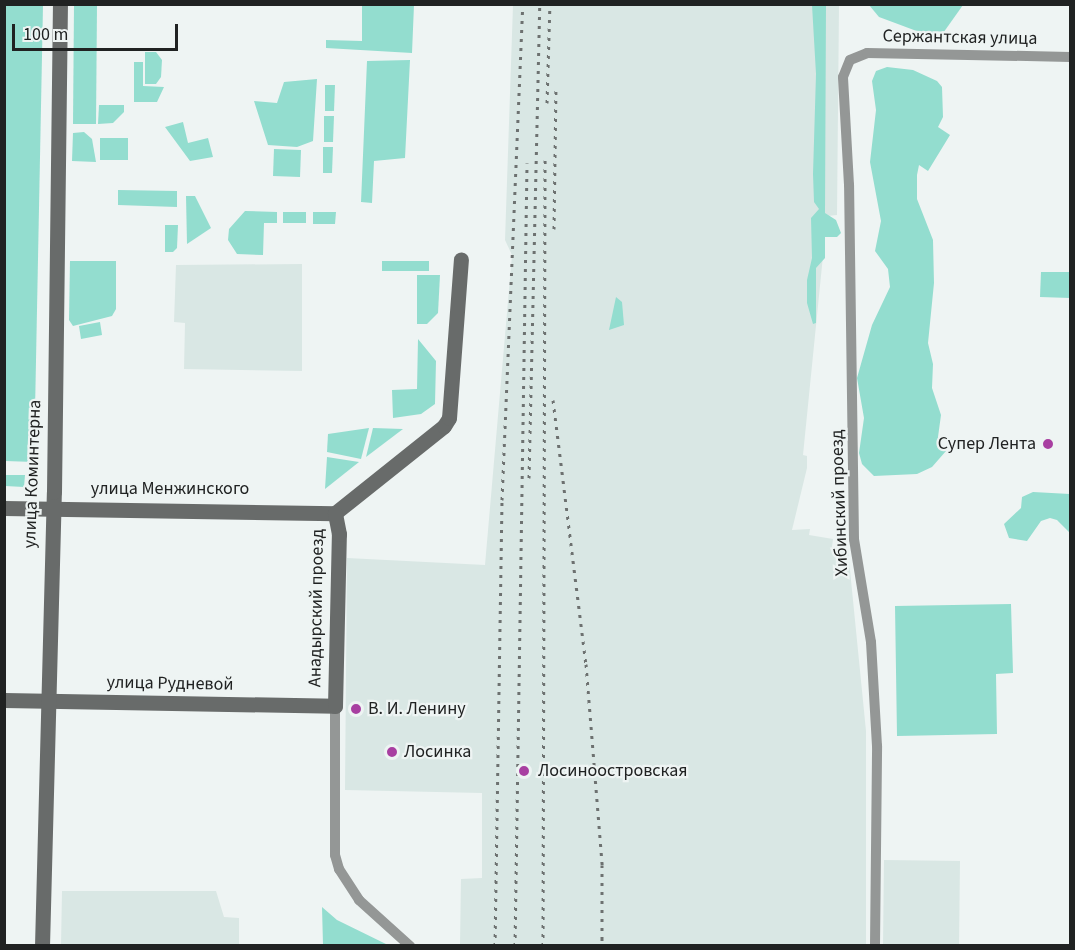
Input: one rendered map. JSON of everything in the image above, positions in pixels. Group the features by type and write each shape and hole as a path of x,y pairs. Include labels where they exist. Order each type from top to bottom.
{"street":[{"name":"улица Коминтерна","path":"42,945 60,4"},
{"name":"Сержантская улица","path":"850,60 867,53 1071,57"},
{"name":"Хибинский проезд","path":"850,60 843,77 849,185 854,539 871,642 877,746 875,945"},
{"name":"Анадырский проезд","path":"410,945 345,884 334,855 339,534 335,513 444,426 449,418 460,259"},
{"name":"улица Менжинского","path":"4,508 335,513"},
{"name":"улица Рудневой","path":"4,700 335,706"}],"shaded area":[{"path":"513,5 839,5 837,215 827,216 803,455 807,456 807,468 792,530 810,529 809,535 833,539 832,547 848,550 866,731 866,945 460,945 461,879 482,878 482,793 345,790 347,558 485,565 512,255 505,240"},
{"path":"302,264 302,371 184,369 185,323 174,322 176,265"},
{"path":"884,860 960,861 959,945 883,945"},
{"path":"62,891 216,891 224,917 239,918 239,945 61,945"}],"green space":[{"path":"5,4 43,5 34,462 5,461"},
{"path":"74,5 97,5 96,124 73,124"},
{"path":"362,5 414,5 412,53 326,48 326,40 362,41"},
{"path":"812,5 826,5 825,213 836,220 841,233 837,237 825,237 825,258 816,268 816,323 813,324 807,303 807,280 812,258 811,218 819,209 814,202 813,174 816,74"},
{"path":"869,5 963,5 941,36 930,36 879,17"},
{"path":"145,52 156,52 162,60 161,77 156,84 145,84"},
{"path":"410,60 405,158 374,161 372,203 361,202 367,61"},
{"path":"134,62 143,62 143,86 164,87 157,102 134,102"},
{"path":"887,67 913,70 937,81 942,87 943,117 938,127 950,135 928,171 919,165 917,175 917,199 933,240 934,283 928,343 933,364 932,388 941,415 938,437 946,451 932,467 917,474 874,476 862,464 859,453 864,418 857,378 872,325 890,287 888,269 875,251 881,221 870,162 876,110 872,81 876,71"},
{"path":"317,79 313,141 297,147 268,145 254,101 277,103 284,82"},
{"path":"325,85 335,85 334,111 325,111"},
{"path":"99,105 124,105 124,112 113,123 98,124"},
{"path":"324,116 334,116 333,142 324,142"},
{"path":"183,122 188,143 208,138 213,157 190,161 165,127"},
{"path":"84,132 92,139 96,162 72,161 73,133"},
{"path":"100,138 128,138 128,160 100,160"},
{"path":"323,147 333,147 332,173 323,173"},
{"path":"274,149 301,150 300,177 273,176"},
{"path":"118,190 177,191 177,207 118,205"},
{"path":"186,196 195,196 211,228 187,244"},
{"path":"245,211 277,212 277,223 264,223 263,255 237,254 228,240 229,229"},
{"path":"283,212 306,212 306,223 283,223"},
{"path":"313,212 336,212 335,224 313,224"},
{"path":"165,225 178,225 177,248 173,252 165,252"},
{"path":"70,261 116,261 116,309 112,316 73,326 69,320"},
{"path":"382,261 429,261 429,271 382,271"},
{"path":"1041,272 1070,272 1070,298 1040,297"},
{"path":"417,275 440,275 438,313 427,324 417,324"},
{"path":"616,297 622,302 624,325 609,330"},
{"path":"100,322 102,335 81,339 79,326"},
{"path":"418,339 436,361 435,404 421,414 393,418 392,390 417,389"},
{"path":"369,428 361,459 327,452 328,434"},
{"path":"373,428 403,429 366,457"},
{"path":"327,457 359,462 325,489"},
{"path":"5,475 25,475 24,487 5,486"},
{"path":"1033,492 1070,494 1070,533 1057,520 1050,518 1041,521 1027,541 1009,538 1004,524 1021,508 1022,497"},
{"path":"1011,604 1013,673 996,674 997,734 897,736 895,606"},
{"path":"322,907 337,920 388,945 323,945"}],"railway":[{"path":"495,946 502,500 523,4"},
{"path":"529,478 540,4"},
{"path":"547,103 550,4"},
{"path":"554,229 556,88"},
{"path":"543,946 545,160"},
{"path":"515,946 527,163"},
{"path":"553,400 586,664 602,865 602,946"}],"place":[{"name":"Супер Лента","path":"1048,444"},
{"name":"В. И. Ленину","path":"356,709"},
{"name":"Лосинка","path":"392,752"},
{"name":"Лосиноостровская","path":"524,771"}]}
